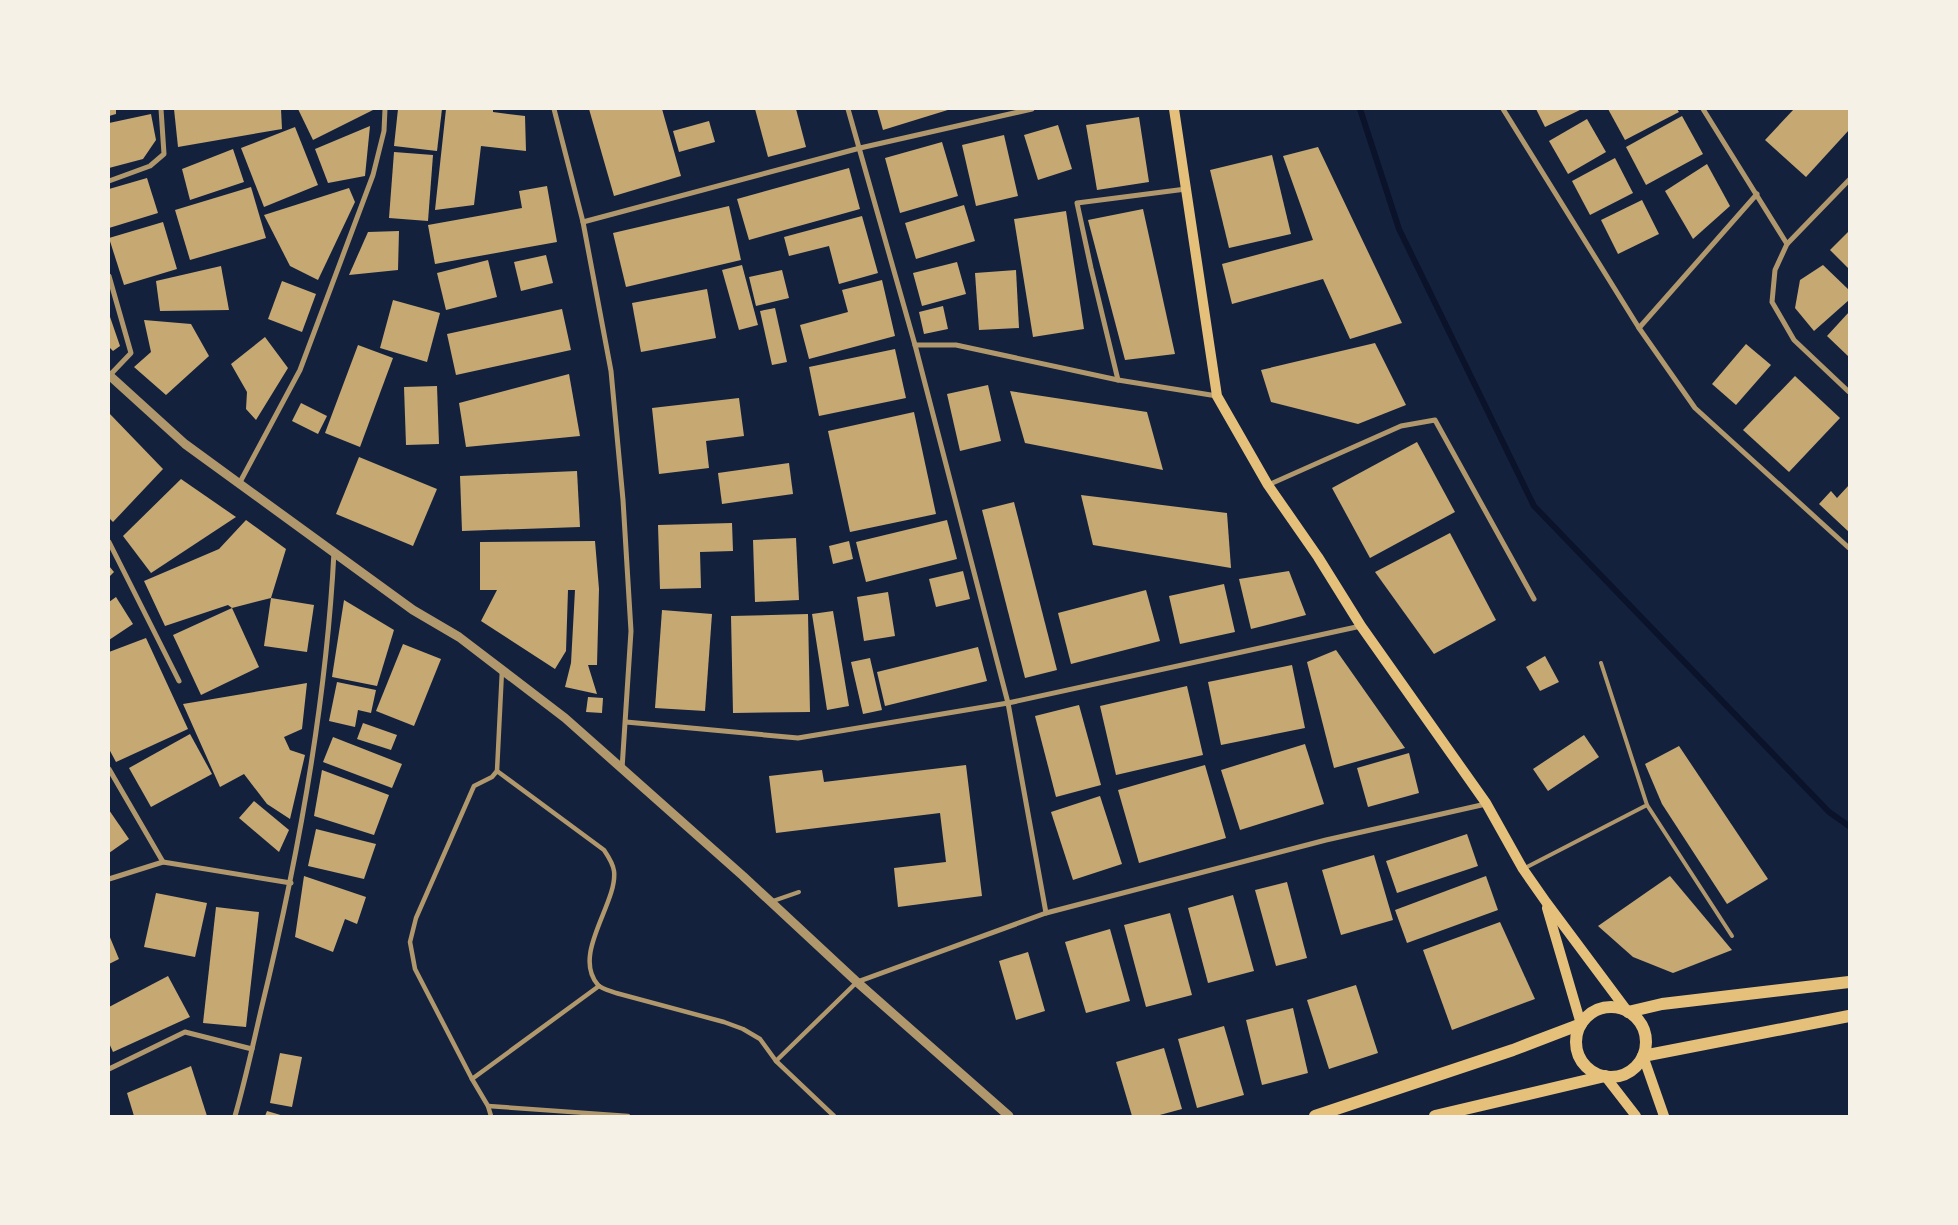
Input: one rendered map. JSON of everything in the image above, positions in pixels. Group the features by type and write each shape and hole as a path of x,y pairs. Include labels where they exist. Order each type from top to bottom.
{"main road":[{"path":"1174,109 1217,396 1268,485 1318,557 1361,626 1486,803 1524,869 1546,902 1628,1012 1639,1022 1646,1036 1643,1056 1636,1066 1627,1073 1616,1076 1604,1076 1435,1116"},
{"path":"1546,902 1581,1024"},
{"path":"1636,1116 1604,1076 1585,1066 1579,1056 1576,1046 1577,1034 1581,1024 1592,1012 1600,1008 1610,1007 1628,1012 1662,1004 1845,983"},
{"path":"1643,1056 1849,1016"},
{"path":"1315,1116 1513,1050 1581,1024"},
{"path":"1643,1056 1664,1116"}],"street":[{"path":"109,182 150,166 164,154 161,109"},
{"path":"239,484 300,370 373,175 384,130 385,109"},
{"path":"554,109 583,222 611,371 623,500 631,631 622,769"},
{"path":"848,109 915,345 1008,703 1046,913"},
{"path":"583,222 860,148 1032,109"},
{"path":"1503,109 1639,328 1695,408 1849,548"},
{"path":"1703,109 1787,244"},
{"path":"1849,180 1787,244 1775,270 1772,302 1794,340 1849,392"},
{"path":"1118,380 1089,260 1078,203 1186,189"},
{"path":"1639,328 1757,194"},
{"path":"109,276 131,353 109,375 186,444 239,484 413,610 459,637 565,718 1008,1116"},
{"path":"915,345 956,346 1118,380 1217,396"},
{"path":"1268,485 1401,426 1435,420 1534,599"},
{"path":"109,542 179,681"},
{"path":"235,1116 291,883 316,744 334,552"},
{"path":"626,722 798,738 1008,703 1361,626"},
{"path":"491,1116 488,1106 414,969 410,942 416,918 474,786 492,777 497,771 502,670"},
{"path":"109,770 164,862"},
{"path":"497,771 604,850 610,860 614,870 614,882 592,947 590,961 592,973 599,986 616,993 744,1029 760,1039 776,1061 834,1116"},
{"path":"776,1061 857,982 1046,913 1326,840 1486,803"},
{"path":"109,879 164,862 291,883"},
{"path":"472,1079 599,986"},
{"path":"109,1068 185,1032 252,1049"},
{"path":"488,1106 628,1116"}],"lane":[{"path":"1601,663 1647,805 1732,936"},
{"path":"1524,869 1647,805"},
{"path":"771,902 799,892"}],"building":[{"path":"109,109 116,109 116,114 109,116"},
{"path":"174,109 281,109 282,129 178,147"},
{"path":"298,109 375,109 313,140"},
{"path":"398,109 442,109 437,151 394,146"},
{"path":"446,109 493,109 493,112 525,116 526,151 481,146 474,205 435,210"},
{"path":"589,109 662,109 681,176 614,196"},
{"path":"755,109 796,109 806,147 768,157"},
{"path":"877,109 951,109 883,130"},
{"path":"1536,109 1582,109 1545,127"},
{"path":"1608,109 1677,109 1679,112 1625,140"},
{"path":"1794,109 1847,109 1849,111 1849,130 1806,177 1765,140"},
{"path":"151,114 156,140 143,159 109,168 109,123"},
{"path":"1682,116 1703,154 1646,185 1626,147"},
{"path":"1139,117 1149,182 1097,190 1086,125"},
{"path":"1587,119 1606,152 1568,174 1549,141"},
{"path":"709,121 715,142 679,152 673,131"},
{"path":"1058,125 1072,169 1038,180 1024,135"},
{"path":"370,126 365,176 328,183 315,149"},
{"path":"295,127 318,185 264,207 241,148"},
{"path":"1004,135 1018,196 976,206 962,145"},
{"path":"942,142 958,196 900,213 885,158"},
{"path":"1318,147 1402,323 1350,339 1323,279 1232,304 1222,264 1313,240 1283,156"},
{"path":"233,149 244,182 190,200 182,169"},
{"path":"394,152 433,155 428,221 389,218"},
{"path":"1272,155 1291,234 1229,248 1210,170"},
{"path":"1615,158 1633,193 1590,215 1572,181"},
{"path":"1707,164 1730,206 1693,239 1665,191"},
{"path":"849,168 860,209 749,240 737,199"},
{"path":"147,178 158,213 109,228 109,189"},
{"path":"547,186 557,242 435,264 428,225 522,208 519,191"},
{"path":"251,187 266,238 190,260 175,210"},
{"path":"349,188 355,202 318,280 290,266 264,215"},
{"path":"1642,200 1659,234 1618,254 1601,220"},
{"path":"964,205 975,241 916,259 905,223"},
{"path":"729,206 741,260 626,287 613,233"},
{"path":"1143,209 1175,354 1125,360 1088,220"},
{"path":"1066,211 1084,329 1033,337 1014,219"},
{"path":"862,216 878,273 839,284 829,246 789,256 784,237"},
{"path":"163,222 177,269 124,285 109,238"},
{"path":"399,231 398,270 349,275 368,232"},
{"path":"1849,231 1849,269 1830,250"},
{"path":"546,255 553,283 521,291 514,262"},
{"path":"488,260 497,297 446,310 437,273"},
{"path":"957,262 966,294 922,306 913,273"},
{"path":"742,265 758,325 739,330 722,270"},
{"path":"1823,265 1849,290 1849,300 1814,331 1795,308 1800,280"},
{"path":"221,266 229,310 160,311 156,281"},
{"path":"782,270 789,298 756,306 749,277"},
{"path":"1016,270 1019,328 979,330 975,273"},
{"path":"882,280 895,336 809,359 800,325 848,312 842,290"},
{"path":"282,281 316,294 302,332 268,319"},
{"path":"707,289 716,338 641,352 632,303"},
{"path":"393,300 440,313 427,362 380,348"},
{"path":"943,306 948,329 924,334 919,312"},
{"path":"775,308 787,362 772,365 760,311"},
{"path":"562,309 571,350 456,375 447,334"},
{"path":"1849,312 1849,357 1827,336"},
{"path":"109,314 120,346 113,351 109,347"},
{"path":"144,320 191,324 209,356 166,395 134,367 151,352"},
{"path":"265,337 288,368 256,420 246,409 247,392 231,364"},
{"path":"1375,343 1406,405 1358,424 1271,402 1261,370"},
{"path":"1746,344 1771,365 1736,405 1712,384"},
{"path":"358,345 393,358 360,447 325,433"},
{"path":"895,349 906,398 819,416 809,367"},
{"path":"569,374 580,436 466,447 459,403"},
{"path":"1795,376 1840,418 1789,472 1743,430"},
{"path":"988,385 1001,441 960,451 947,394"},
{"path":"437,386 439,444 406,445 404,387"},
{"path":"1010,391 1147,412 1163,470 1025,443"},
{"path":"739,398 744,436 706,441 709,468 659,474 652,408"},
{"path":"301,403 327,416 318,434 292,421"},
{"path":"914,412 936,514 850,532 828,431"},
{"path":"109,413 163,469 113,522 109,518"},
{"path":"1417,442 1455,512 1370,558 1332,488"},
{"path":"359,457 437,489 413,546 336,514"},
{"path":"789,463 793,494 722,504 718,473"},
{"path":"577,471 580,527 462,531 460,476"},
{"path":"181,479 236,517 151,573 123,536"},
{"path":"1849,485 1849,532 1819,504 1831,491 1837,498"},
{"path":"1081,495 1227,513 1231,568 1093,545"},
{"path":"1014,502 1057,670 1025,678 982,510"},
{"path":"246,520 286,549 271,598 232,608 228,605 165,626 144,581 219,549"},
{"path":"947,520 957,559 866,582 856,542"},
{"path":"732,523 733,551 700,552 701,588 660,589 658,525"},
{"path":"1450,533 1496,620 1434,654 1375,572"},
{"path":"796,538 799,600 755,602 753,540"},
{"path":"595,541 599,589 597,665 588,665 597,694 565,687 571,663 575,590 568,590 566,651 555,669 481,621 497,590 480,590 480,542"},
{"path":"849,541 853,559 833,564 829,546"},
{"path":"109,566 114,572 109,577"},
{"path":"963,571 970,599 936,607 929,579"},
{"path":"1289,571 1306,615 1251,629 1239,579"},
{"path":"1224,584 1235,632 1180,644 1169,596"},
{"path":"1146,590 1160,641 1071,664 1058,613"},
{"path":"888,592 895,636 864,641 857,597"},
{"path":"116,597 133,624 109,640 109,602"},
{"path":"271,598 314,605 307,652 264,646"},
{"path":"344,600 394,630 377,686 332,677"},
{"path":"232,608 259,667 201,695 173,635"},
{"path":"662,610 712,614 705,711 655,708"},
{"path":"833,611 849,706 827,710 812,614"},
{"path":"808,614 810,712 733,713 731,616"},
{"path":"146,638 188,729 116,762 109,749 109,652"},
{"path":"403,644 441,659 414,726 376,711"},
{"path":"978,647 987,681 885,706 877,672"},
{"path":"1336,650 1405,748 1334,768 1307,662"},
{"path":"1545,656 1559,682 1540,691 1526,667"},
{"path":"870,658 882,710 863,714 851,662"},
{"path":"1292,665 1305,728 1221,745 1208,682"},
{"path":"337,682 376,690 371,713 358,710 355,727 329,721"},
{"path":"307,683 302,729 284,737 290,750 305,755 290,819 267,804 244,774 220,787 183,704"},
{"path":"1187,686 1203,755 1116,775 1100,706"},
{"path":"588,697 603,698 602,713 586,712"},
{"path":"1079,705 1101,785 1056,797 1035,716"},
{"path":"363,723 397,735 391,750 357,739"},
{"path":"190,734 212,774 151,807 129,768"},
{"path":"1584,735 1599,757 1548,791 1533,769"},
{"path":"333,737 402,764 392,788 323,762"},
{"path":"1305,744 1324,804 1240,830 1221,770"},
{"path":"1679,746 1768,879 1727,904 1662,804 1645,764"},
{"path":"1409,753 1419,793 1368,807 1357,768"},
{"path":"966,765 982,896 898,907 894,868 946,862 940,813 776,833 769,776 822,770 824,782"},
{"path":"1205,765 1226,838 1139,863 1118,790"},
{"path":"322,770 389,795 374,835 314,816"},
{"path":"1100,796 1122,864 1073,880 1051,812"},
{"path":"254,801 289,830 279,852 239,818"},
{"path":"109,810 129,839 109,853"},
{"path":"316,829 376,844 364,879 308,866"},
{"path":"1467,834 1478,866 1397,893 1386,861"},
{"path":"1374,855 1393,920 1341,935 1322,870"},
{"path":"304,876 366,897 357,924 345,919 333,952 295,937"},
{"path":"1486,876 1498,910 1407,943 1395,910"},
{"path":"1670,876 1732,950 1673,973 1633,957 1598,926"},
{"path":"1287,882 1307,958 1276,966 1255,890"},
{"path":"156,893 207,903 195,957 144,947"},
{"path":"1233,895 1254,971 1208,983 1188,908"},
{"path":"216,907 259,912 246,1027 203,1023"},
{"path":"1170,913 1192,995 1146,1007 1124,925"},
{"path":"1500,922 1535,999 1452,1030 1423,950"},
{"path":"1110,929 1130,1001 1086,1013 1065,942"},
{"path":"109,935 119,959 109,964"},
{"path":"1028,952 1045,1011 1016,1020 999,961"},
{"path":"168,976 190,1017 113,1052 109,1043 109,1007"},
{"path":"1356,985 1378,1053 1329,1069 1307,1000"},
{"path":"1293,1008 1308,1073 1262,1085 1246,1020"},
{"path":"1224,1026 1244,1095 1197,1108 1178,1039"},
{"path":"1164,1048 1182,1109 1156,1116 1132,1116 1116,1062"},
{"path":"280,1053 302,1057 292,1107 270,1103"},
{"path":"191,1066 207,1116 134,1116 127,1093"},
{"path":"267,1111 284,1116 265,1116"}],"waterway":[{"path":"1360,109 1399,229 1534,506 1829,812 1849,826"}]}
